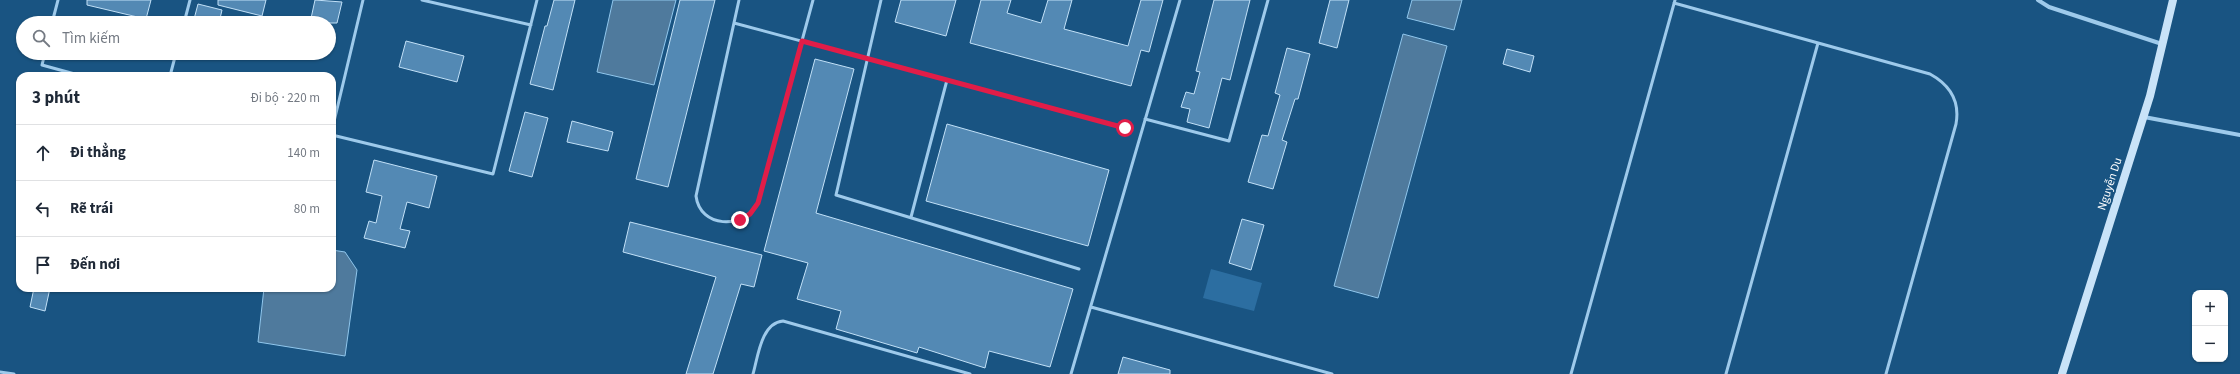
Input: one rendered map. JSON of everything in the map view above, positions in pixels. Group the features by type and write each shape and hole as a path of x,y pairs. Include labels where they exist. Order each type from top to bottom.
{"main road":[{"name":"Nguyễn Du","path":"2062,374 2144,116 2173,0"}],"street":[{"path":"2038,0 2049,7 2163,44"},
{"path":"2144,116 2240,136"}],"lane":[{"path":"54,16 58,0"},
{"path":"186,16 190,0"},
{"path":"336,113 363,0"},
{"path":"422,0 530,25"},
{"path":"336,136 493,174 537,0"},
{"path":"739,0 696,188 696,201 700,208 711,218 718,221 732,222 746,218 758,203 813,0"},
{"path":"881,0 836,195 1078,268"},
{"path":"1071,374 1180,0"},
{"path":"1145,119 1229,141 1268,0"},
{"path":"1571,374 1675,1 1930,74 1946,85 1951,92 1957,108 1956,124 1886,374"},
{"path":"734,22 1125,128"},
{"path":"1726,374 1818,43"},
{"path":"43,60 42,65 67,72"},
{"path":"171,72 174,60"},
{"path":"911,217 947,80"},
{"path":"1091,307 1332,374"},
{"path":"753,374 768,329 778,322 783,321 970,374"},
{"path":"0,372 14,374"}],"shaded area":[{"path":"613,0 676,0 654,85 597,72"},
{"path":"1412,0 1462,0 1454,30 1407,18"},
{"path":"1403,34 1447,46 1378,298 1334,286"},
{"path":"336,251 345,252 357,270 345,356 258,342 264,292 336,292"},
{"path":"1211,269 1262,283 1254,311 1203,298"}],"building":[{"path":"87,0 151,0 147,16 133,16 87,5"},
{"path":"218,0 266,0 262,16 218,5"},
{"path":"315,0 342,2 337,23 336,16 312,16"},
{"path":"554,0 575,0 553,90 530,84 545,26 547,26"},
{"path":"680,0 715,0 668,187 636,179"},
{"path":"901,0 956,0 946,36 895,22"},
{"path":"981,0 1011,0 1007,13 1041,23 1048,0 1072,0 1064,29 1128,46 1141,0 1163,0 1149,52 1141,50 1131,86 970,43"},
{"path":"1214,0 1250,0 1230,80 1222,78 1209,128 1187,122 1190,109 1181,107 1186,92 1194,94 1200,72 1196,71"},
{"path":"1330,0 1349,0 1337,48 1319,43"},
{"path":"198,4 222,10 221,16 195,16"},
{"path":"406,41 464,56 457,82 399,67"},
{"path":"1287,48 1310,54 1298,99 1295,99 1282,140 1287,142 1273,189 1248,182 1262,135 1268,136 1280,95 1275,93"},
{"path":"1507,49 1534,56 1530,72 1503,64"},
{"path":"815,59 854,69 816,213 1073,289 1050,367 989,351 985,368 919,347 917,353 836,329 841,311 797,299 808,263 764,251"},
{"path":"525,112 548,118 532,177 509,171"},
{"path":"572,121 613,132 608,151 567,142"},
{"path":"947,124 1109,170 1088,246 926,201"},
{"path":"374,160 437,176 429,208 407,202 400,229 410,231 405,248 364,238 369,221 376,223 382,196 366,192"},
{"path":"1242,219 1264,225 1251,270 1229,263"},
{"path":"630,222 762,255 754,287 741,284 713,374 686,374 716,277 623,252"},
{"path":"33,292 49,292 45,311 30,307"},
{"path":"1123,357 1170,370 1170,374 1118,374"}],"route":[{"path":"740,220 746,218 754,210 758,203 802,41 1125,128"}]}
